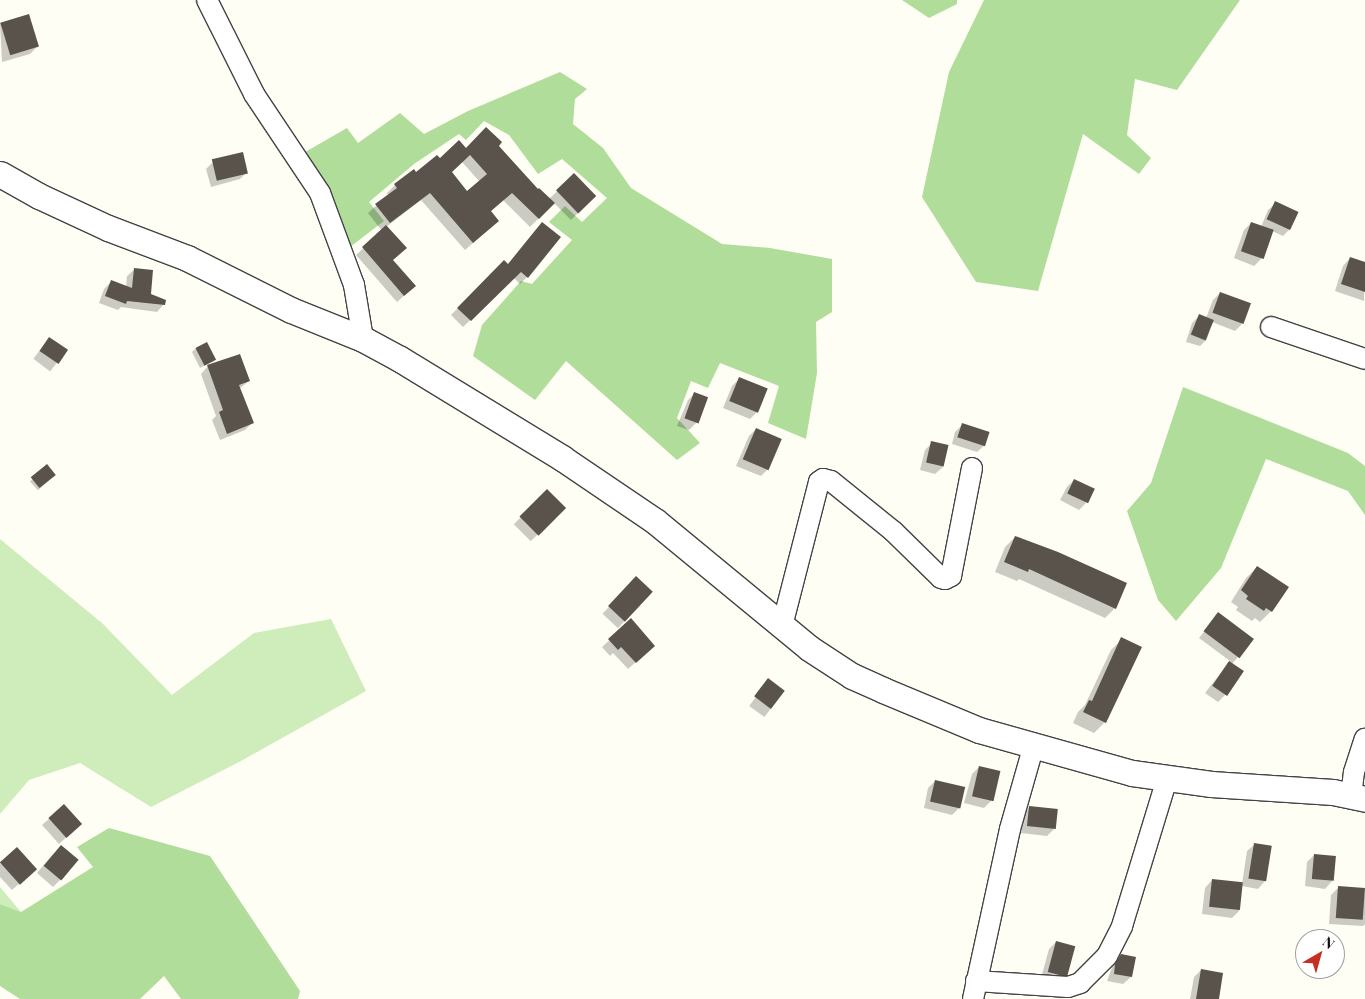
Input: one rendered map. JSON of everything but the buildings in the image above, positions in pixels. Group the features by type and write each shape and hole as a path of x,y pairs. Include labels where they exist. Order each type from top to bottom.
{"street":[{"path":"207,0 254,94 320,193 354,285 363,339"},
{"path":"0,174 39,196 108,228 187,258 284,307 363,339 562,458 655,521 822,657 852,676 979,730 1132,773 1211,784 1313,789 1358,797 1354,772 1365,739"},
{"path":"1271,327 1365,359"},
{"path":"782,626 819,482 823,479 831,481 893,531 941,578 945,579 951,576 972,468"},
{"path":"1034,745 1010,829 974,990 1068,987 1080,983 1107,956 1122,926 1167,779"}],"green space":[{"path":"902,0 957,0 957,4 929,18"},
{"path":"984,0 1240,0 1177,90 1135,79 1127,135 1151,158 1139,174 1083,134 1038,291 976,282 922,197 949,72"},
{"path":"560,72 587,89 575,99 573,124 603,148 631,188 722,244 770,248 832,259 832,312 816,322 817,373 806,439 768,423 779,386 720,363 708,388 691,381 677,418 700,443 677,460 566,361 535,400 473,356 482,325 521,281 532,284 572,240 549,222 565,206 582,222 607,198 562,159 538,174 509,135 484,121 466,140 459,134 414,164 369,202 384,221 350,247 300,155 347,128 358,143 400,113 424,134 468,111"},
{"path":"1183,387 1348,453 1365,466 1365,515 1348,491 1266,459 1221,568 1176,621 1158,600 1127,511 1151,483"},
{"path":"0,539 102,623 172,695 254,633 331,619 366,691 241,761 151,807 80,763 29,780 0,814"},
{"path":"109,828 210,856 300,991 298,999 181,999 164,976 140,999 20,999 0,986 0,904 21,912 93,867 77,847"},
{"path":"0,887 21,912 0,904"}]}
